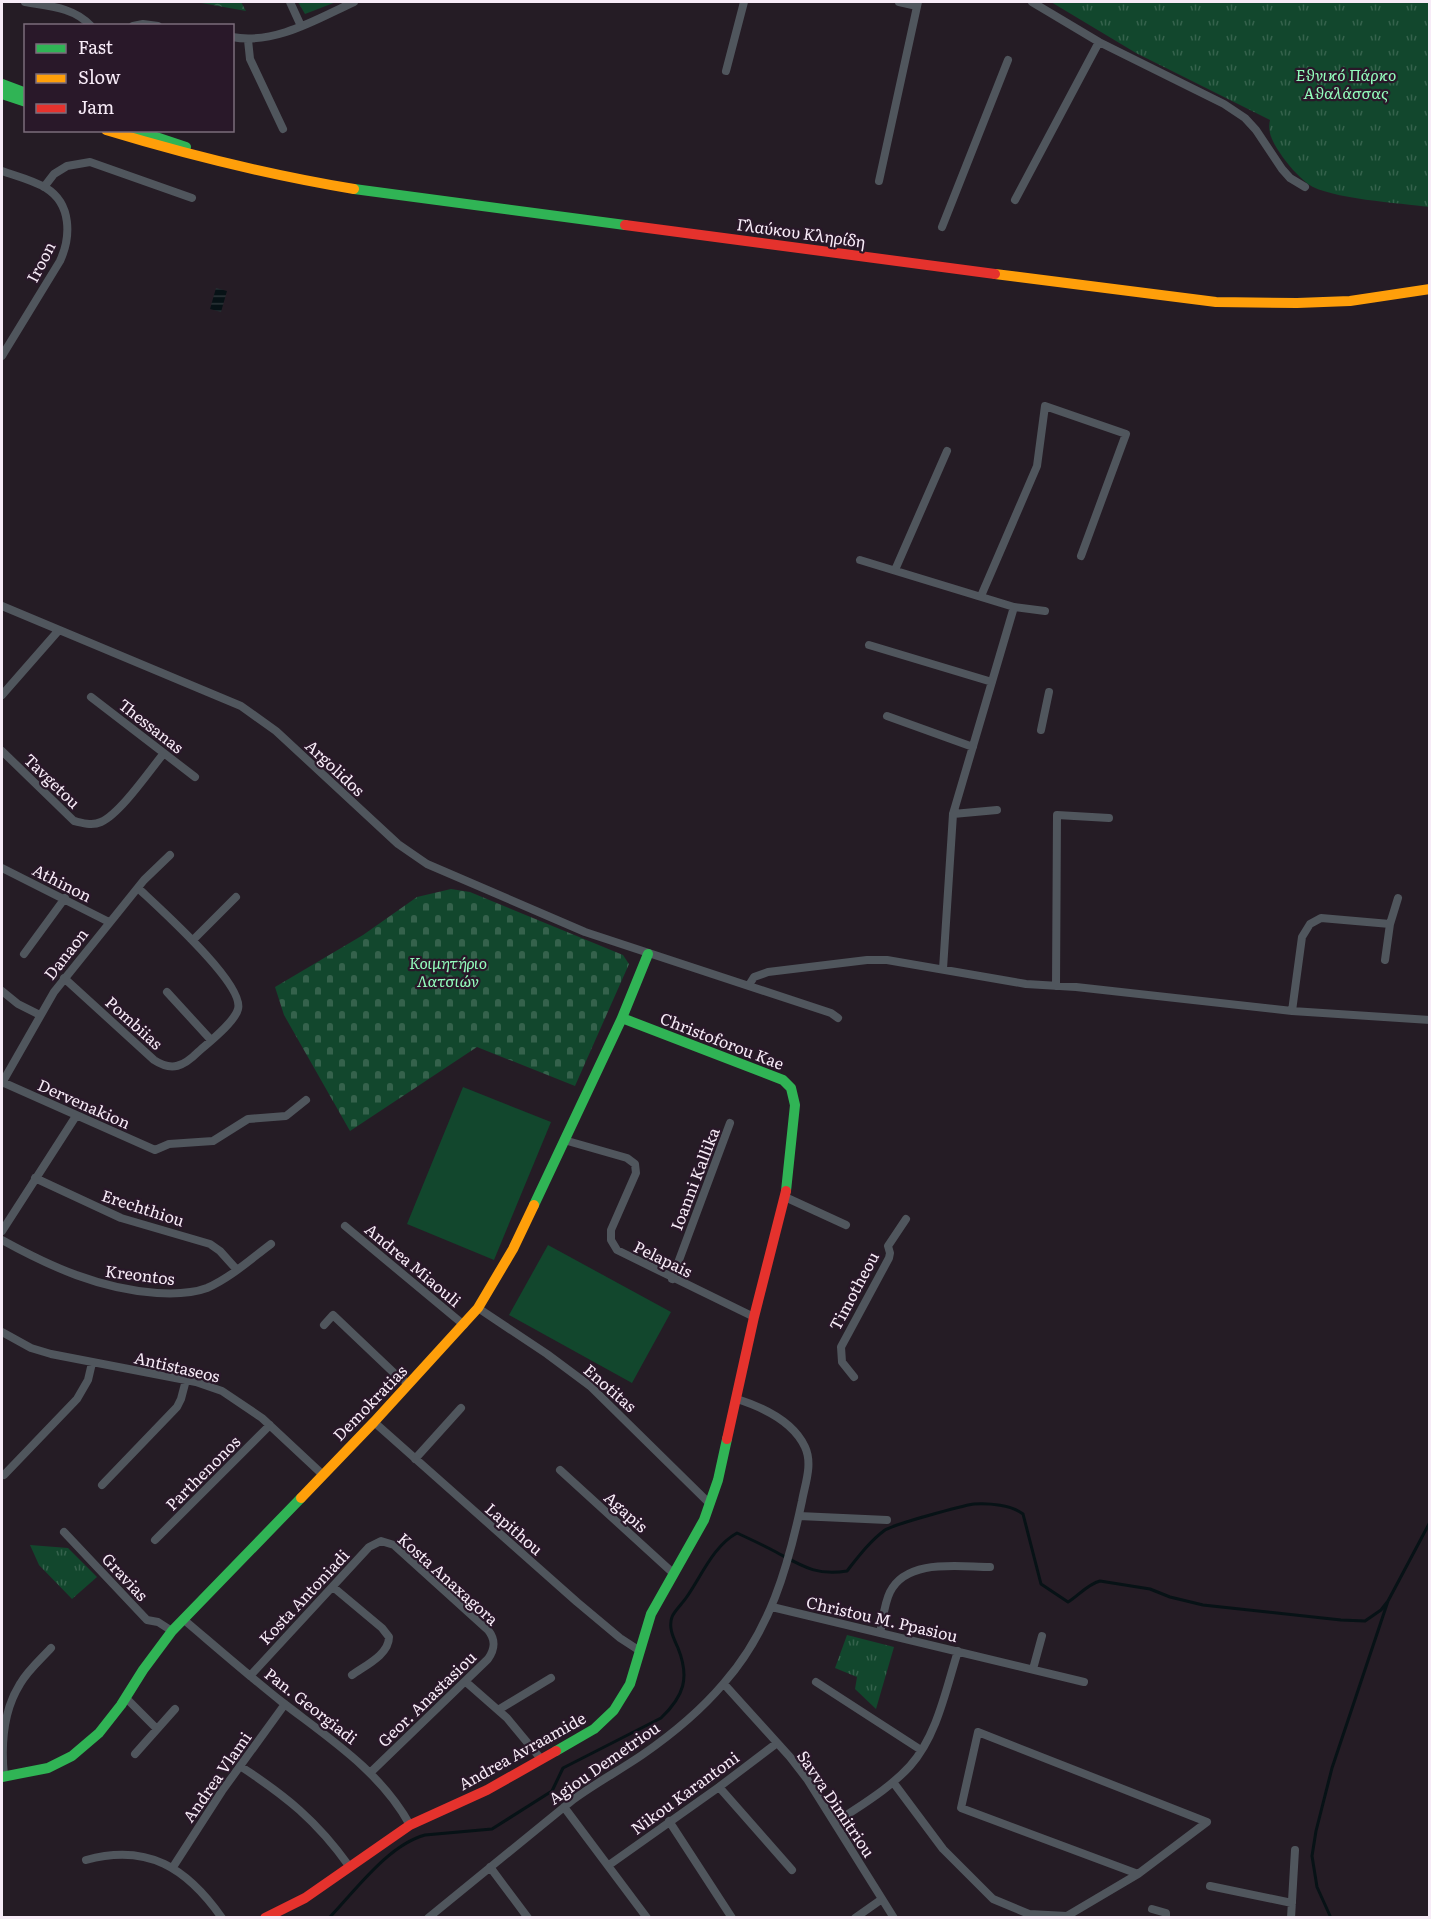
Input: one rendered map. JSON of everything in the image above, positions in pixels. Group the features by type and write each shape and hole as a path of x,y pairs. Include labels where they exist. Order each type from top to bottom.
{"street":[{"path":"25,2 70,11 89,24"},
{"path":"290,2 301,26"},
{"path":"234,37 248,40 273,36 354,2"},
{"path":"726,70 744,2"},
{"path":"879,181 918,4 899,2"},
{"path":"1032,2 1099,42 1231,109 1256,130 1290,178 1305,187"},
{"path":"248,40 250,59 283,129"},
{"path":"1015,200 1099,42"},
{"path":"942,227 1008,60"},
{"path":"2,84 24,92"},
{"path":"2,93 24,101"},
{"name":"Γλαύκου Κληρίδη","path":"112,132 190,156 377,193 1216,302 1342,303 1392,297 1430,289"},
{"name":"Γλαύκου Κληρίδη","path":"141,132 279,175"},
{"path":"44,187 54,174 67,166 90,162 192,198"},
{"name":"Iroon","path":"2,171 44,187 57,198 64,208 68,226 66,247 60,261 2,356"},
{"name":"Γλαύκου Κληρίδη","path":"1321,302 1430,282"},
{"path":"981,596 1037,466 1045,406 1126,434 1081,556"},
{"path":"895,570 947,451"},
{"path":"860,560 1014,606 1045,611"},
{"name":"Argolidos","path":"2,606 247,710 276,731 388,836 427,864 585,932 749,985 838,1017"},
{"path":"943,969 953,814 1014,606"},
{"path":"2,695 59,630"},
{"path":"869,645 992,682"},
{"path":"1041,730 1049,692"},
{"name":"Thessanas","path":"91,697 195,777"},
{"path":"887,716 973,747"},
{"name":"Tavgetou","path":"2,751 74,820 90,824 105,820 116,811 164,753"},
{"path":"953,814 997,810"},
{"path":"1056,986 1057,815 1109,818"},
{"name":"Danaon","path":"2,1083 50,998 64,978 150,873 170,855"},
{"name":"Athinon","path":"2,868 109,922"},
{"path":"138,888 193,940 236,897"},
{"path":"24,954 65,898"},
{"path":"1385,960 1390,924 1398,898"},
{"path":"1292,1011 1302,937 1310,924 1321,918 1390,924"},
{"name":"Pombiias","path":"64,978 154,1060 170,1068 183,1065 236,1014 239,1005 239,1000 233,990 193,940"},
{"name":"Demokratias","path":"3,1777 48,1768 72,1756 99,1733 172,1631 374,1422 478,1308 513,1248 622,1018 648,954"},
{"path":"749,985 754,977 763,972 867,960 895,961 1012,983 1292,1011 1430,1020"},
{"path":"2,991 18,1004 40,1015"},
{"path":"167,992 211,1040"},
{"name":"Christoforou Kae","path":"622,1018 776,1076 788,1083 794,1097 795,1112 785,1197 754,1317"},
{"name":"Dervenakion","path":"2,1083 155,1150 170,1144 213,1141 248,1119 286,1116 306,1100"},
{"path":"2,1231 76,1116"},
{"name":"Ioanni Kallika","path":"672,1279 730,1123"},
{"name":"Pelapais","path":"564,1140 633,1161 636,1173 612,1226 611,1240 621,1254 754,1317"},
{"name":"Erechthiou","path":"35,1178 121,1218 210,1244 220,1251 237,1270"},
{"path":"785,1197 846,1226"},
{"name":"Timotheou","path":"854,1377 842,1362 841,1347 889,1258 888,1246 906,1219"},
{"name":"Andrea Miaouli","path":"345,1226 464,1325"},
{"name":"Kreontos","path":"2,1240 80,1278 140,1292 167,1294 195,1291 214,1284 272,1244"},
{"name":"Enotitas","path":"478,1308 590,1386 710,1504"},
{"path":"324,1325 333,1315 394,1373 409,1384"},
{"name":"Andrea Avraamide","path":"265,1917 305,1898 410,1825 478,1794 594,1729 608,1718 630,1684 651,1614 700,1528 710,1504 737,1399 754,1317"},
{"name":"Antistaseos","path":"2,1332 41,1351 186,1380 227,1393 270,1425 322,1474"},
{"path":"4,1475 77,1399 88,1380 92,1363"},
{"path":"102,1485 177,1407 182,1399 186,1380"},
{"name":"Agiou Demetriou","path":"428,1917 564,1807 594,1784 644,1754 699,1708 724,1684 753,1641 772,1607 785,1572 808,1469 806,1449 791,1429 754,1404 737,1399"},
{"path":"415,1460 460,1408"},
{"name":"Lapithou","path":"374,1422 577,1602 620,1638 640,1651"},
{"name":"Parthenonos","path":"155,1540 270,1425"},
{"name":"Agapis","path":"560,1470 673,1573"},
{"path":"799,1516 887,1520"},
{"name":"Gravias","path":"64,1532 147,1620 158,1622 172,1631"},
{"name":"Kosta Antoniadi","path":"250,1676 369,1547 381,1541"},
{"name":"Kosta Anaxagora","path":"381,1541 389,1542 396,1547 486,1628 494,1642"},
{"path":"880,1633 890,1593 897,1582 906,1575 930,1568 990,1567"},
{"path":"333,1587 382,1628 389,1637 388,1646 383,1652 352,1675"},
{"name":"Christou M. Ppasiou","path":"772,1607 1084,1682"},
{"name":"Pan. Georgiadi","path":"183,1619 250,1676 340,1745 371,1772 397,1803 410,1825"},
{"path":"1033,1669 1041,1636"},
{"name":"Geor. Anastasiou","path":"371,1772 490,1657 494,1642"},
{"path":"3,1777 4,1731 16,1690 51,1648"},
{"path":"836,1823 893,1782 910,1766 921,1750 935,1721 958,1651"},
{"path":"498,1710 551,1678"},
{"path":"465,1682 498,1710 541,1759"},
{"path":"816,1682 921,1750"},
{"name":"Savva Dimitriou","path":"724,1684 803,1774 894,1917"},
{"path":"126,1698 157,1729"},
{"name":"Andrea Vlami","path":"173,1867 240,1766 285,1704"},
{"path":"135,1754 175,1709"},
{"path":"893,1782 943,1849 993,1899 1029,1914 1066,1916 1138,1874 1207,1822 978,1732 961,1808 1138,1874"},
{"name":"Nikou Karantoni","path":"609,1865 777,1743"},
{"path":"240,1766 310,1817 349,1866"},
{"path":"719,1787 792,1870"},
{"path":"564,1807 647,1917"},
{"path":"669,1821 732,1917"},
{"path":"1291,1917 1295,1850"},
{"path":"86,1860 111,1854 126,1854 150,1858 173,1867 186,1875 199,1888 222,1917"},
{"path":"490,1867 528,1917"},
{"path":"1210,1886 1292,1903"},
{"path":"855,1917 882,1899"},
{"path":"1152,1909 1166,1913 1166,1917"}],"green space":[{"path":"196,2 241,2 246,11"},
{"path":"298,2 336,2 305,14"},
{"name":"Εθνικό Πάρκο Αθαλάσσας","path":"1051,2 1429,2 1429,207 1348,197 1308,184 1289,166 1275,145 1270,133 1270,120 1136,53"},
{"name":"Κοιμητήριο Λατσιών","path":"451,889 470,892 623,955 629,964 575,1086 477,1047 350,1131 284,1015 275,987 363,935 417,897"},
{"path":"463,1087 551,1122 494,1260 407,1224"},
{"path":"548,1245 671,1312 632,1383 509,1315"},
{"path":"30,1545 68,1548 97,1577 72,1599 39,1565"},
{"path":"847,1635 894,1647 876,1709 855,1689 857,1677 835,1668"}],"shaded area":[{"path":"216,288 227,291 221,312 210,309"}],"waterway":[{"path":"329,1918 373,1870 411,1840 425,1835 492,1829 552,1791 563,1768 661,1718 680,1694 684,1678 682,1659 671,1629 674,1612 686,1598 714,1554 737,1533 810,1569 826,1572 847,1571 869,1544 891,1527 967,1505 993,1504 1013,1508 1023,1514 1041,1584 1068,1602 1087,1587 1100,1581 1150,1589 1170,1597 1203,1605 1341,1620 1365,1621 1381,1610 1388,1601"},
{"path":"1331,1918 1317,1887 1312,1856 1316,1831 1332,1768 1388,1601 1430,1522"}],"traffic: fast":[{"path":"2,84 24,92"},
{"path":"2,94 24,101"},
{"path":"141,132 186,147"},
{"path":"354,189 625,225"},
{"path":"534,1205 622,1018 648,954"},
{"path":"622,1018 783,1080 791,1088 795,1105 786,1191"},
{"path":"556,1751 594,1729 614,1710 630,1684 651,1614 704,1520 718,1480 727,1439"},
{"path":"2,1777 48,1768 72,1756 99,1733 172,1631 301,1498"}],"traffic: slow":[{"path":"113,132 229,164 354,189"},
{"path":"995,274 1216,302 1350,301 1430,289"},
{"path":"301,1498 478,1308 513,1249 534,1205"}],"traffic: jam":[{"path":"625,225 995,274"},
{"path":"727,1439 754,1317 786,1191"},
{"path":"265,1918 305,1898 410,1825 487,1790 556,1751"}]}
